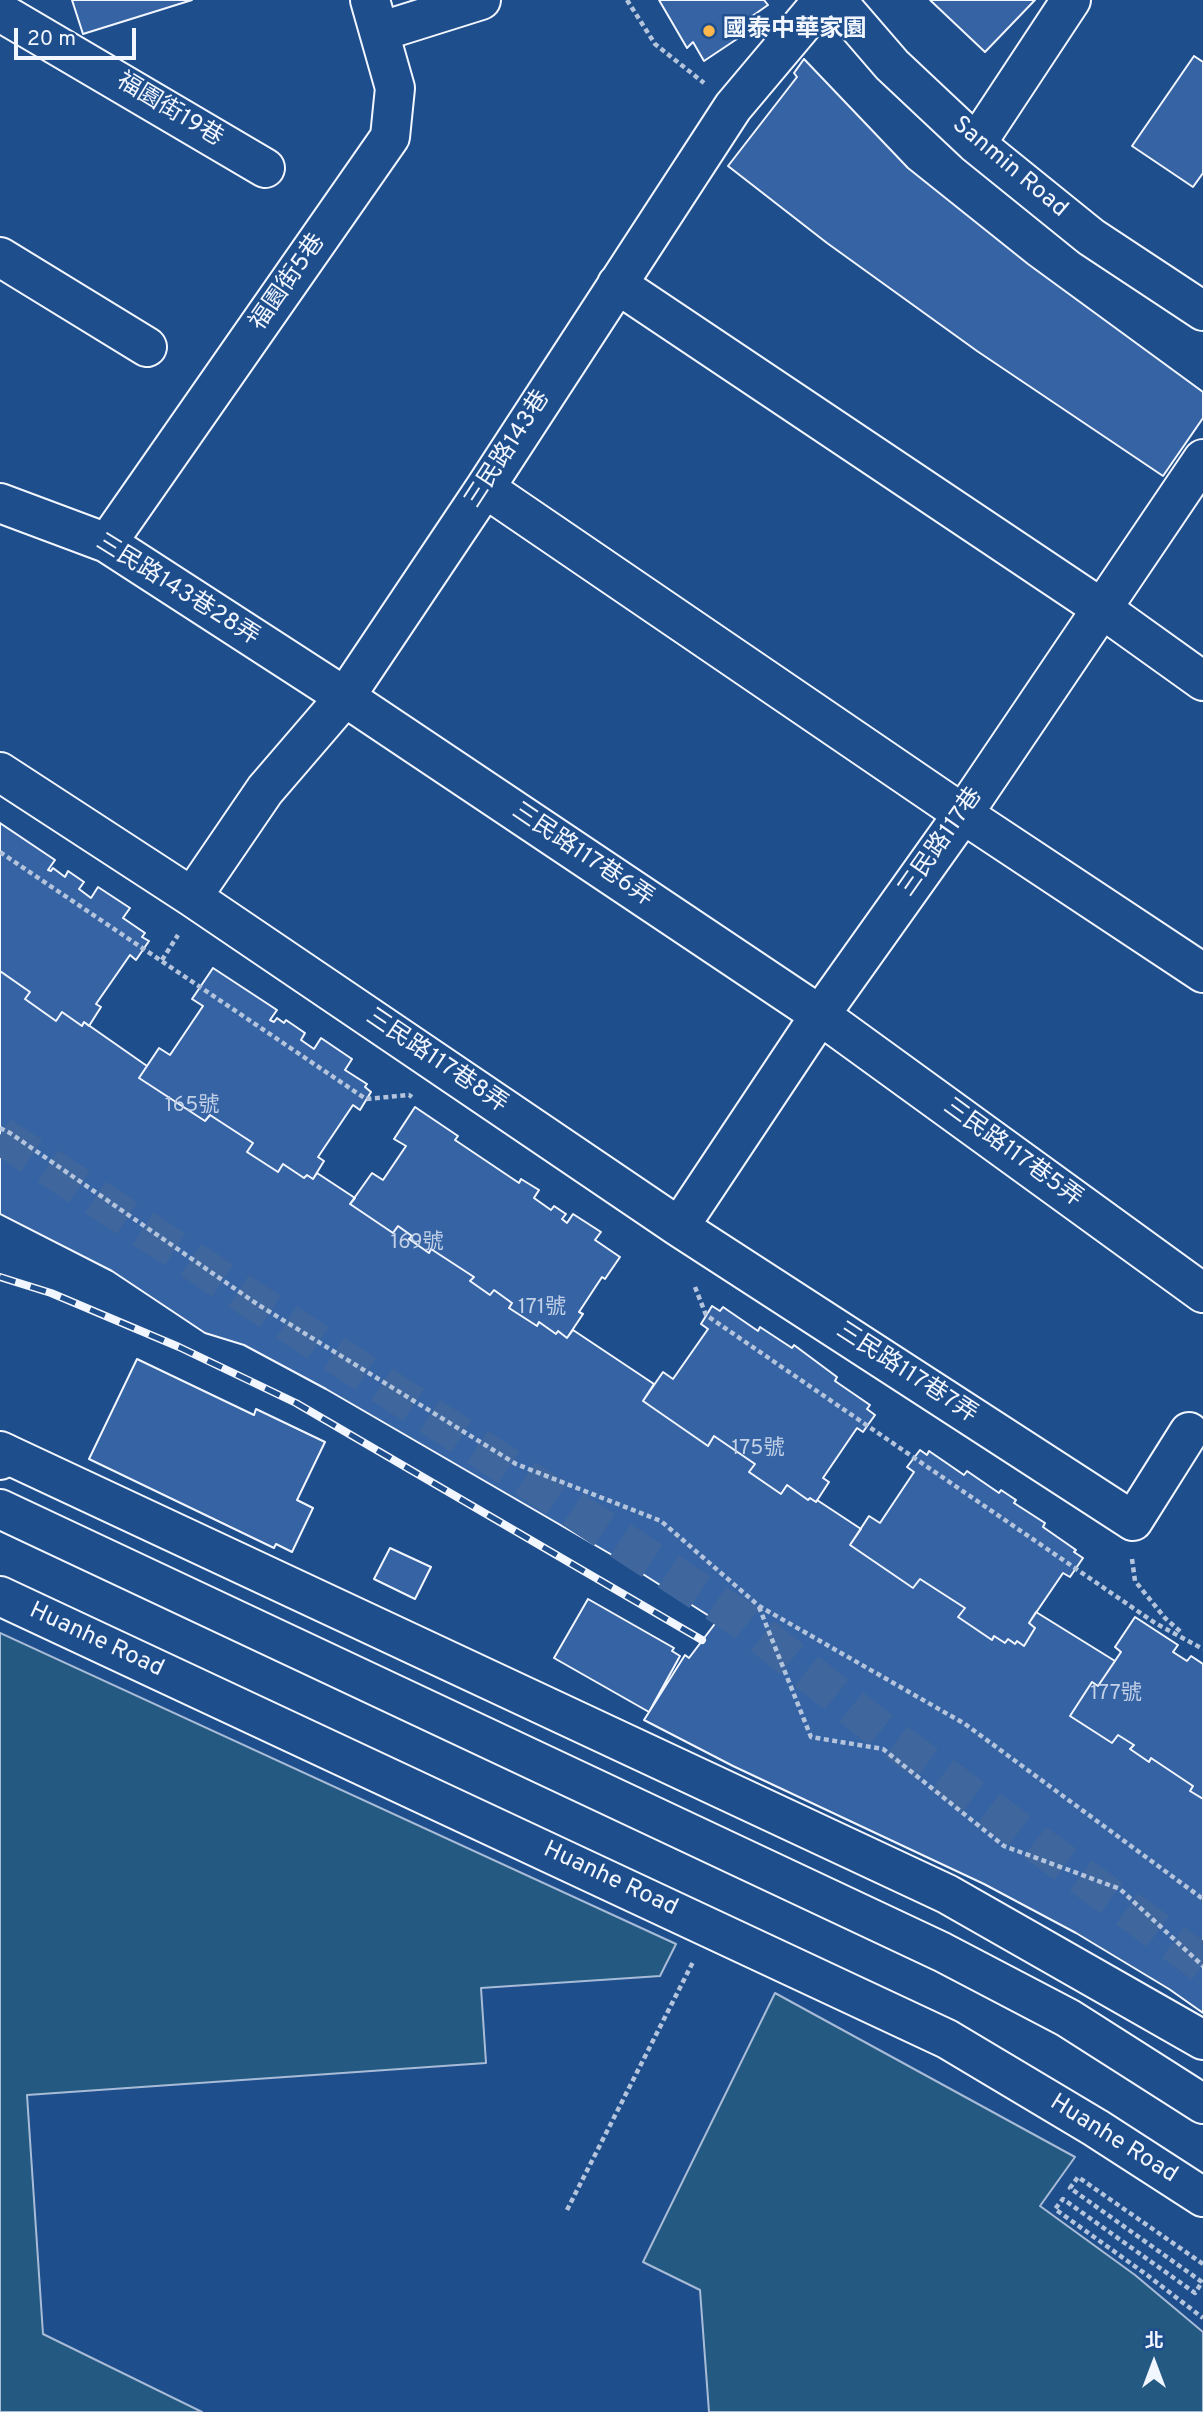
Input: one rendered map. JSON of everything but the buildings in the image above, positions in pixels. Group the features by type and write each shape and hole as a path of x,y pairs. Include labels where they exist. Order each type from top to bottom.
{"main road":[{"path":"374,16 481,0"},
{"name":"三民路143巷","path":"192,897 265,790 345,696 485,488 733,107 823,0"},
{"name":"Sanmin Road","path":"836,0 892,65 976,144 1091,237 1203,311"},
{"path":"976,144 1071,0"},
{"name":"福園街19巷","path":"0,12 265,169"},
{"name":"福園街5巷","path":"107,543 390,137 395,88 374,16"},
{"path":"0,257 148,346"},
{"path":"617,284 1101,608 1203,681"},
{"name":"三民路117巷","path":"679,1227 820,1015 963,814 1203,459"},
{"path":"485,488 963,814 1203,973"},
{"name":"三民路143巷28弄","path":"0,503 107,543 345,696"},
{"name":"三民路117巷6弄","path":"345,696 820,1015"},
{"name":"三民路117巷8弄","path":"0,772 192,897 679,1227"},
{"name":"三民路117巷5弄","path":"820,1015 1203,1293"},
{"name":"三民路117巷7弄","path":"679,1227 1133,1521"},
{"path":"1133,1521 1198,1428"},
{"path":"1,1455 947,1894 1203,2040"},
{"path":"0,1509 942,1952 1068,2018 1203,2104"},
{"name":"Huanhe Road","path":"0,1596 947,2039 1096,2128 1203,2197"}],"path":[{"path":"627,0 655,44 733,107"},
{"path":"0,852 366,1099"},
{"path":"0,1128 257,1304 516,1464 661,1521 759,1606 964,1724 1203,1899"},
{"path":"706,1315 1155,1623 1203,1649"},
{"path":"1133,1521 1130,1548 1135,1581 1165,1618 1188,1639"},
{"path":"759,1606 811,1737 883,1749 1004,1846 1120,1889 1203,1966"},
{"path":"567,2210 711,1927"},
{"path":"1203,2264 1078,2177 1070,2188 1202,2282 1195,2293 1063,2199 1055,2209 1203,2318"}],"shaded area":[{"path":"0,1633 676,1944 660,1976 481,1988 486,2063 27,2095 43,2334 202,2412 0,2412"},
{"path":"775,1993 1075,2157 1040,2206 1135,2275 1203,2332 1203,2412 709,2412 700,2290 643,2262"}],"tunnel":[{"path":"0,1135 744,1621 884,1733 1203,1964"}],"railway":[{"path":"0,1277 51,1293 179,1347 296,1403 702,1640"}],"place":[{"name":"國泰中華家園","path":"709,31"}]}
